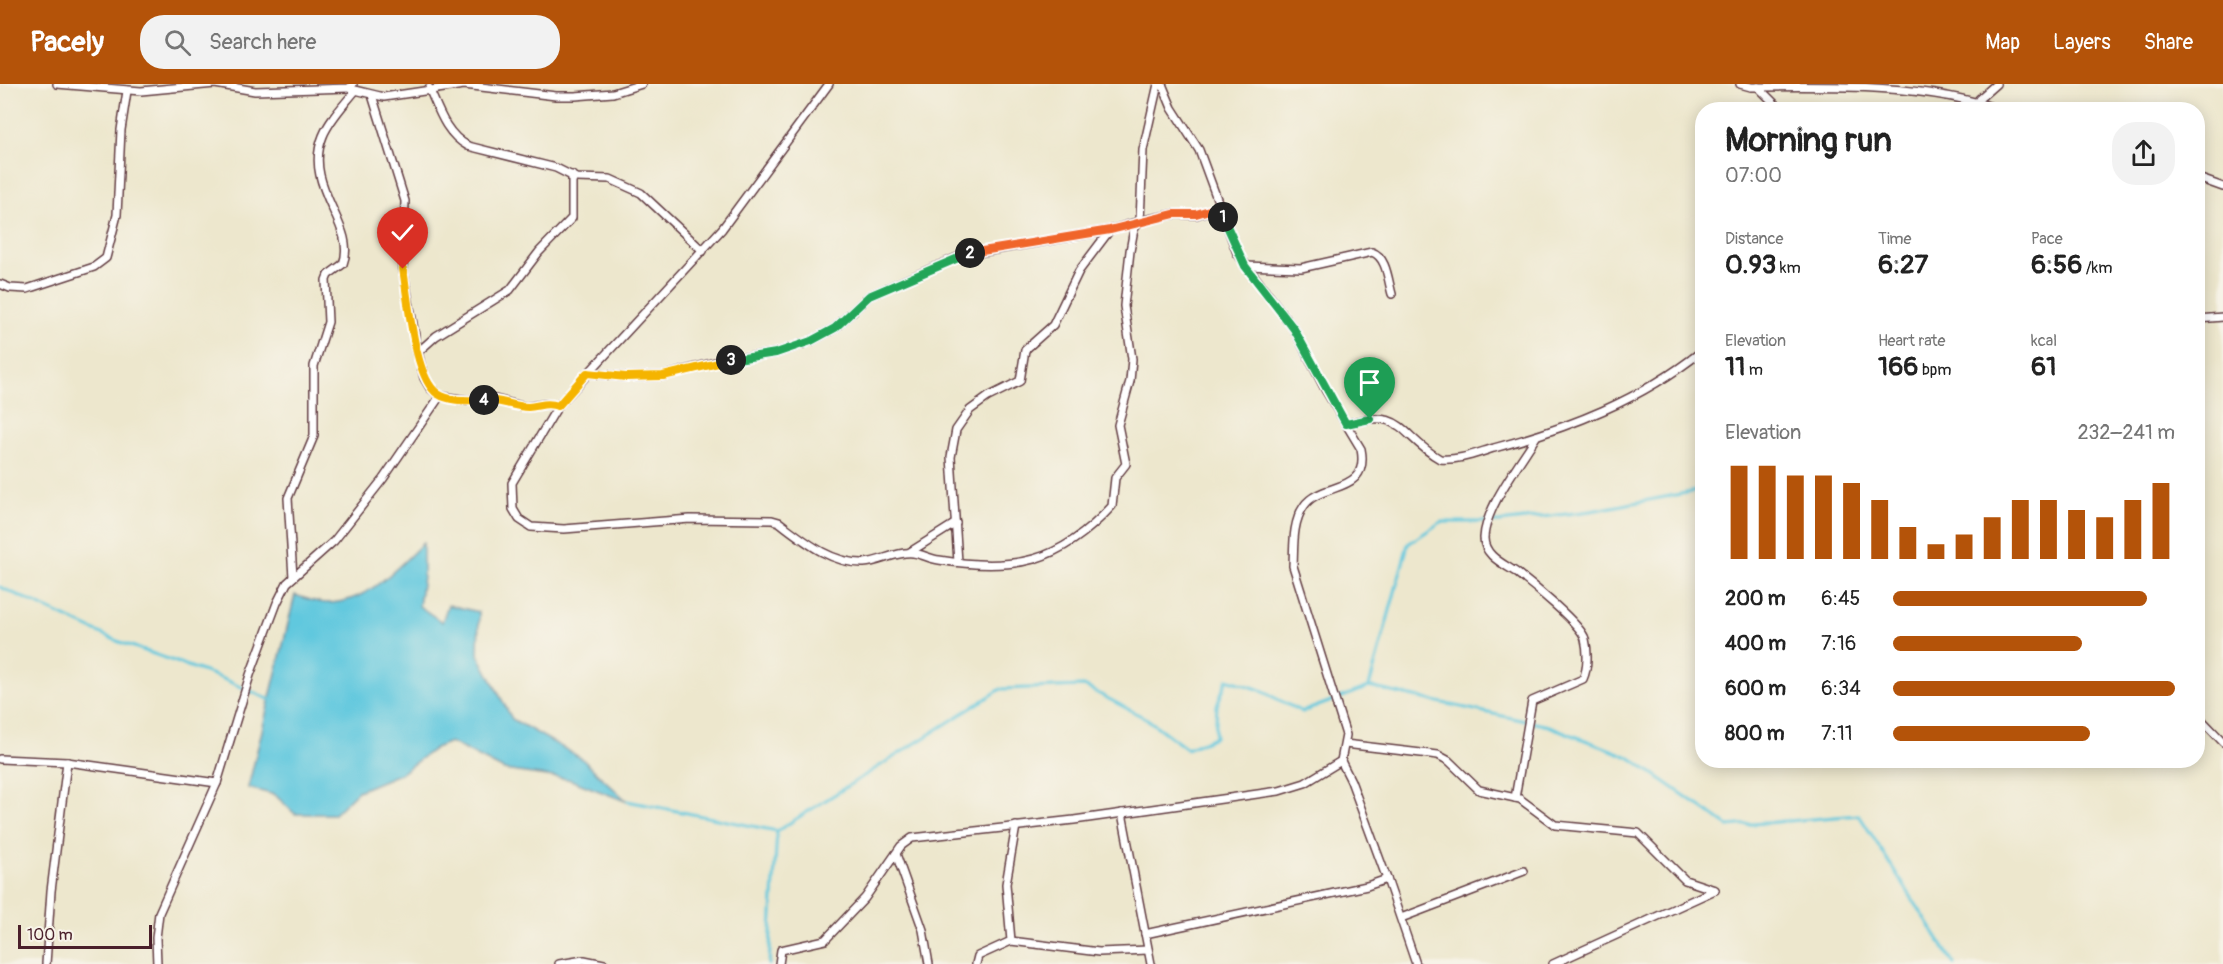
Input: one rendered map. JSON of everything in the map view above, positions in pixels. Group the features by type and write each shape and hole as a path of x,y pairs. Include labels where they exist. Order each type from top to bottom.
{"street":[{"path":"57,84 127,91 215,84 255,91 352,88 384,97 440,86 484,87 556,96 613,93 642,84"},
{"path":"593,84 593,93"},
{"path":"829,84 739,207 702,251 558,406 513,483 513,509 519,519 531,527 564,529 690,519 772,520 779,522 819,551 842,559 864,563 910,552 956,523"},
{"path":"1160,84 1172,108 1199,150 1219,207 1245,266 1294,329 1361,449 1363,460 1358,474 1347,485 1324,493 1304,505 1294,537 1293,566 1343,722 1345,744 1341,761 1351,781 1416,964"},
{"path":"910,552 937,560 999,566 1046,557 1066,546 1112,506 1116,478 1126,464 1118,426 1130,381 1132,358 1124,306 1130,251 1134,229 1140,220 1143,150 1160,84"},
{"path":"1740,84 1758,87 1884,84 1948,88 1985,102"},
{"path":"1979,99 1996,84"},
{"path":"1758,87 1773,102"},
{"path":"293,577 288,498 314,436 313,377 316,356 328,322 326,280 328,275 343,264 345,253 343,235 320,182 318,156 323,136 352,88"},
{"path":"429,88 447,128 456,140 468,146 556,168 576,178 610,179 642,193 702,251"},
{"path":"0,284 9,288 27,289 94,267 106,258 117,215 121,130 127,91"},
{"path":"372,95 405,201 403,269 424,378 430,388 440,396 467,400 495,399 526,407 544,404 558,406"},
{"path":"418,351 436,336 518,284 539,252 572,218 572,175"},
{"path":"2205,181 2223,187"},
{"path":"587,373 626,377 663,376 719,361 776,353 811,341 835,328 869,296 960,256 1110,230 1140,220 1174,214 1196,214 1219,207"},
{"path":"957,562 951,457 956,430 970,410 988,397 1020,381 1025,350 1053,325 1078,270 1110,230"},
{"path":"1245,266 1301,268 1372,252 1383,262 1392,294"},
{"path":"2205,318 2223,317"},
{"path":"1346,424 1370,419 1391,420 1400,425 1434,456 1447,460 1536,437 1599,413 1637,395 1695,356"},
{"path":"157,964 156,938 159,913 217,783 250,675 277,603 293,577 334,541 383,479 440,396"},
{"path":"1515,798 1532,701 1583,679 1587,670 1585,637 1566,615 1490,555 1484,542 1485,528 1492,511 1536,437"},
{"path":"2205,723 2223,741"},
{"path":"1345,744 1438,755 1449,760 1479,790 1515,798 1526,803 1555,825 1638,833 1685,880 1715,890 1553,964"},
{"path":"0,759 67,762 217,783"},
{"path":"779,964 781,950 790,946 813,944 831,934 865,898 901,846 912,838 1122,813 1279,791 1305,783 1341,761"},
{"path":"46,964 51,891 67,762"},
{"path":"1122,813 1151,964"},
{"path":"1011,942 1006,884 1016,826"},
{"path":"896,854 923,930 929,964"},
{"path":"1401,918 1524,871"},
{"path":"1145,934 1367,886 1387,879"},
{"path":"976,964 978,956 1011,942 1099,952 1148,950"},
{"path":"559,964 584,960 604,964"}],"water":[{"path":"423,543 423,576 419,606 442,622 448,605 479,612 478,654 512,719 581,758 628,802 568,779 504,770 450,742 435,748 401,773 358,791 334,814 295,814 275,795 248,788 295,595 327,603 355,597 380,583"}],"waterway":[{"path":"627,801 777,831 1001,689 1084,686 1147,719 1187,749 1215,737 1217,705 1227,679 1258,689 1302,712 1369,687 1408,544 1441,522 1500,522 1591,511 1695,491"},
{"path":"0,587 117,641 216,676 273,701"},
{"path":"1369,687 1549,726 1629,757 1728,826 1859,815 1954,964"},
{"path":"769,964 777,831"}],"route":[{"path":"403,269 424,378 430,388 440,396 454,399 495,399 526,407 544,404 558,406 587,373 626,377 663,376 719,361 776,353 811,341 835,328 869,296 910,280 960,256 978,251 1004,249 1043,240 1110,230 1140,220 1174,214 1209,212 1219,207 1237,253 1294,329 1346,424 1370,419"}]}
